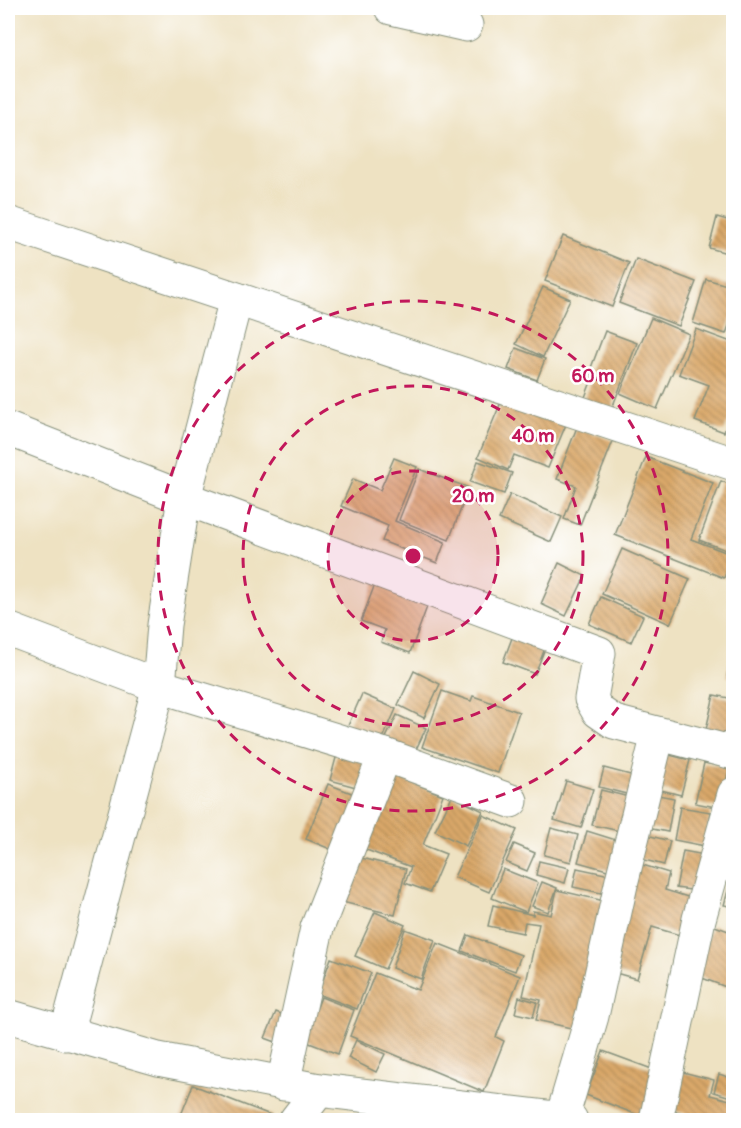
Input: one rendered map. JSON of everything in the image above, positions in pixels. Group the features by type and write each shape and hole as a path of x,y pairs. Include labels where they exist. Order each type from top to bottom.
{"street":[{"path":"392,8 466,25"},
{"path":"8,223 734,464"},
{"path":"66,1034 159,686 164,625 184,498 236,298"},
{"path":"8,429 184,498 599,653 591,699 598,711 614,722 734,753"},
{"path":"8,630 159,686 385,755 511,801"},
{"path":"8,1016 158,1059 319,1090 566,1119 658,734"},
{"path":"283,1083 317,928 385,755"},
{"path":"656,1120 699,919 734,794"},
{"path":"296,1120 319,1090"}],"building":[{"path":"717,217 734,222 734,255 709,248"},
{"path":"563,236 629,263 612,307 545,281"},
{"path":"636,259 696,282 679,326 619,303"},
{"path":"706,279 734,287 734,311 726,334 693,323"},
{"path":"543,287 570,299 543,357 516,344"},
{"path":"651,318 689,334 657,409 620,393"},
{"path":"696,329 734,343 734,408 724,432 695,421 709,385 679,374"},
{"path":"605,331 637,343 609,416 582,405 594,374 589,373"},
{"path":"516,348 545,359 537,380 508,369"},
{"path":"504,395 567,422 548,468 514,455 508,470 478,457"},
{"path":"577,427 613,441 580,525 564,519 576,486 557,479"},
{"path":"646,457 713,483 691,539 733,555 724,578 615,535"},
{"path":"394,458 417,467 395,521 445,542 437,563 382,541 388,526 341,506 353,479 380,490"},
{"path":"478,461 512,473 504,494 470,482"},
{"path":"419,469 469,488 449,540 399,520"},
{"path":"721,481 734,486 734,553 699,540"},
{"path":"510,494 562,517 551,542 499,519"},
{"path":"622,549 690,579 670,624 602,594"},
{"path":"559,563 585,576 566,616 541,604"},
{"path":"378,576 431,596 410,653 381,642 385,630 361,621"},
{"path":"601,597 643,616 631,642 589,624"},
{"path":"515,630 547,643 535,674 503,662"},
{"path":"732,648 734,648 734,678 727,676"},
{"path":"414,671 440,684 424,718 398,705"},
{"path":"442,691 471,701 473,696 519,712 498,773 422,747"},
{"path":"362,694 396,709 381,743 347,728"},
{"path":"714,695 734,699 732,715 734,715 734,740 705,734"},
{"path":"397,715 426,728 412,758 383,744"},
{"path":"661,753 690,760 681,795 653,788"},
{"path":"337,754 374,764 367,790 330,780"},
{"path":"704,763 729,768 721,808 695,803"},
{"path":"604,768 642,778 638,797 599,787"},
{"path":"386,772 443,795 423,845 446,854 430,892 405,883 411,867 356,846"},
{"path":"566,781 593,789 581,828 554,820"},
{"path":"328,784 362,797 340,853 306,839"},
{"path":"601,790 637,799 629,833 592,825"},
{"path":"648,793 674,798 668,832 642,827"},
{"path":"452,796 483,811 466,846 435,831"},
{"path":"680,807 711,812 705,846 674,840"},
{"path":"483,815 517,830 489,892 454,877"},
{"path":"551,828 578,835 571,862 544,855"},
{"path":"587,831 619,841 611,871 578,862"},
{"path":"639,833 670,841 664,865 633,857"},
{"path":"514,844 535,853 527,871 506,862"},
{"path":"683,851 705,855 698,891 676,888"},
{"path":"349,855 406,869 395,915 338,901"},
{"path":"539,861 569,868 565,883 536,875"},
{"path":"636,863 669,873 665,890 701,901 690,938 652,927 637,979 605,970"},
{"path":"577,868 610,875 606,894 573,887"},
{"path":"503,869 538,883 526,912 492,898"},
{"path":"734,873 734,907 724,905"},
{"path":"542,882 557,888 548,912 532,906"},
{"path":"557,890 613,903 584,1031 536,1020 541,1000 523,996 539,924 525,922 523,933 488,926 493,905 533,915 533,911 551,915"},
{"path":"375,912 405,925 385,969 355,956"},
{"path":"712,925 734,933 734,967 726,987 694,975"},
{"path":"405,929 435,940 421,979 392,968"},
{"path":"468,935 521,955 515,971 462,951"},
{"path":"437,943 520,976 496,1037 504,1041 484,1092 350,1036 375,973 418,990"},
{"path":"331,958 371,973 357,1009 318,994"},
{"path":"321,997 354,1010 338,1054 304,1041"},
{"path":"519,997 537,1002 533,1017 515,1013"},
{"path":"276,1012 294,1019 284,1045 265,1038"},
{"path":"356,1040 385,1054 376,1072 348,1058"},
{"path":"603,1051 660,1072 643,1117 586,1095"},
{"path":"679,1071 714,1080 710,1095 734,1101 734,1120 709,1120 668,1109"},
{"path":"719,1074 734,1079 734,1098 714,1092"},
{"path":"193,1085 273,1116 271,1120 179,1120"}]}
